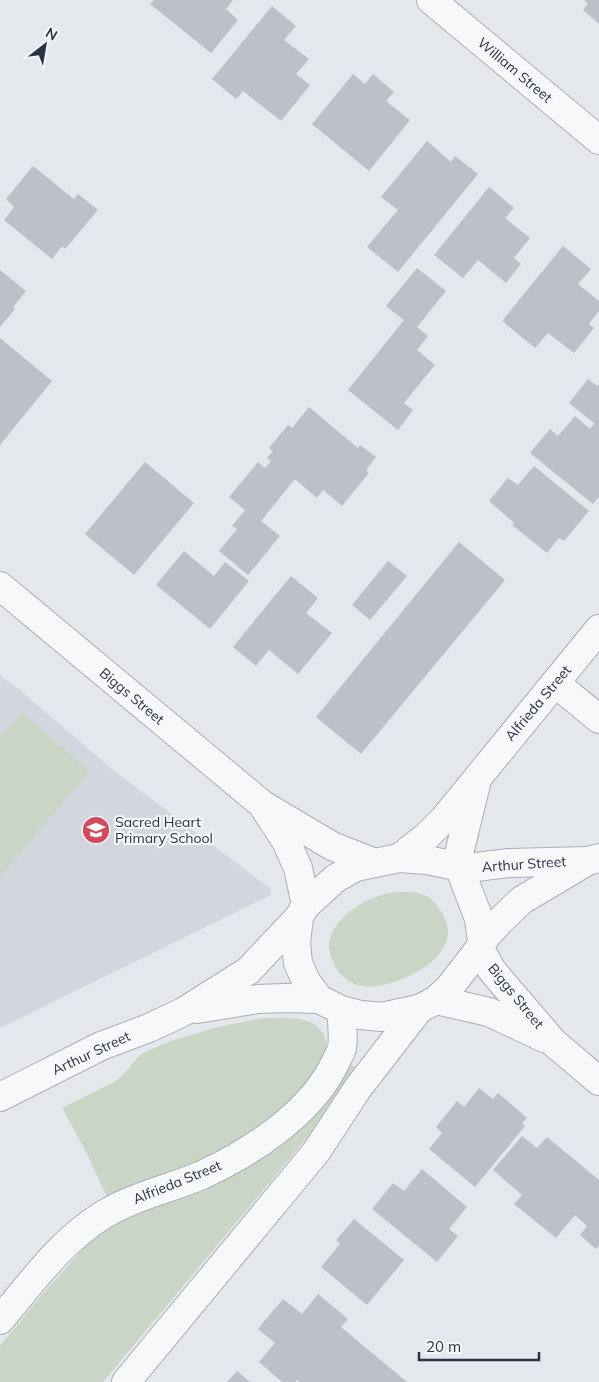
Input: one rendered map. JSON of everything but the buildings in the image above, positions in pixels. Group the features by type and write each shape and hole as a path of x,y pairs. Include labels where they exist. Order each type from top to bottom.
{"street":[{"name":"William Street","path":"431,0 599,140"},
{"name":"Biggs Street","path":"0,586 263,806 332,846 387,860"},
{"name":"Alfrieda Street","path":"387,860 427,836 444,819 599,629"},
{"path":"555,683 599,719"},
{"name":"Alfrieda Street","path":"458,868 478,778"},
{"name":"Biggs Street","path":"263,806 286,841 298,868 303,911"},
{"name":"Arthur Street","path":"458,868 509,863 593,859"},
{"name":"Arthur Street","path":"481,944 500,921 522,900 593,859"},
{"path":"126,1382 316,1152 358,1088 428,1004 449,988 481,944 479,919 458,868 427,860 387,860 356,867 336,878 303,911 296,943 298,963 306,980 330,1004 360,1015 381,1017 428,1004"},
{"name":"Arthur Street","path":"0,1097 101,1046 149,1028 183,1012 248,971 303,911"},
{"name":"Biggs Street","path":"481,944 496,975 554,1043 599,1081"},
{"name":"Arthur Street","path":"183,1012 258,999 284,998 330,1004"},
{"name":"Alfrieda Street","path":"0,1320 58,1253 87,1225 126,1202 225,1164 257,1144 300,1110 323,1084 342,1049 343,1033 330,1004"},
{"name":"Biggs Street","path":"428,1004 489,1012 554,1043"}],"shaded area":[{"name":"Sacred Heart Primary School","path":"0,675 114,771 271,889 271,895 0,1028"}],"green space":[{"path":"21,712 90,771 0,877 0,737"},
{"path":"398,892 422,894 436,904 444,916 447,926 448,935 445,943 432,961 413,974 383,985 363,986 354,984 340,974 332,959 329,948 333,930 355,907 384,894"},
{"path":"262,1018 300,1019 317,1026 323,1033 326,1042 324,1058 319,1069 294,1101 253,1132 213,1155 107,1197 85,1150 62,1108 114,1082 124,1074 140,1055 147,1051 171,1041 218,1027"},
{"path":"349,1064 357,1068 321,1121 103,1382 0,1382 0,1346 39,1298 91,1240 127,1216 161,1203"}],"place":[{"name":"Sacred Heart Primary School","path":"96,830"}]}
